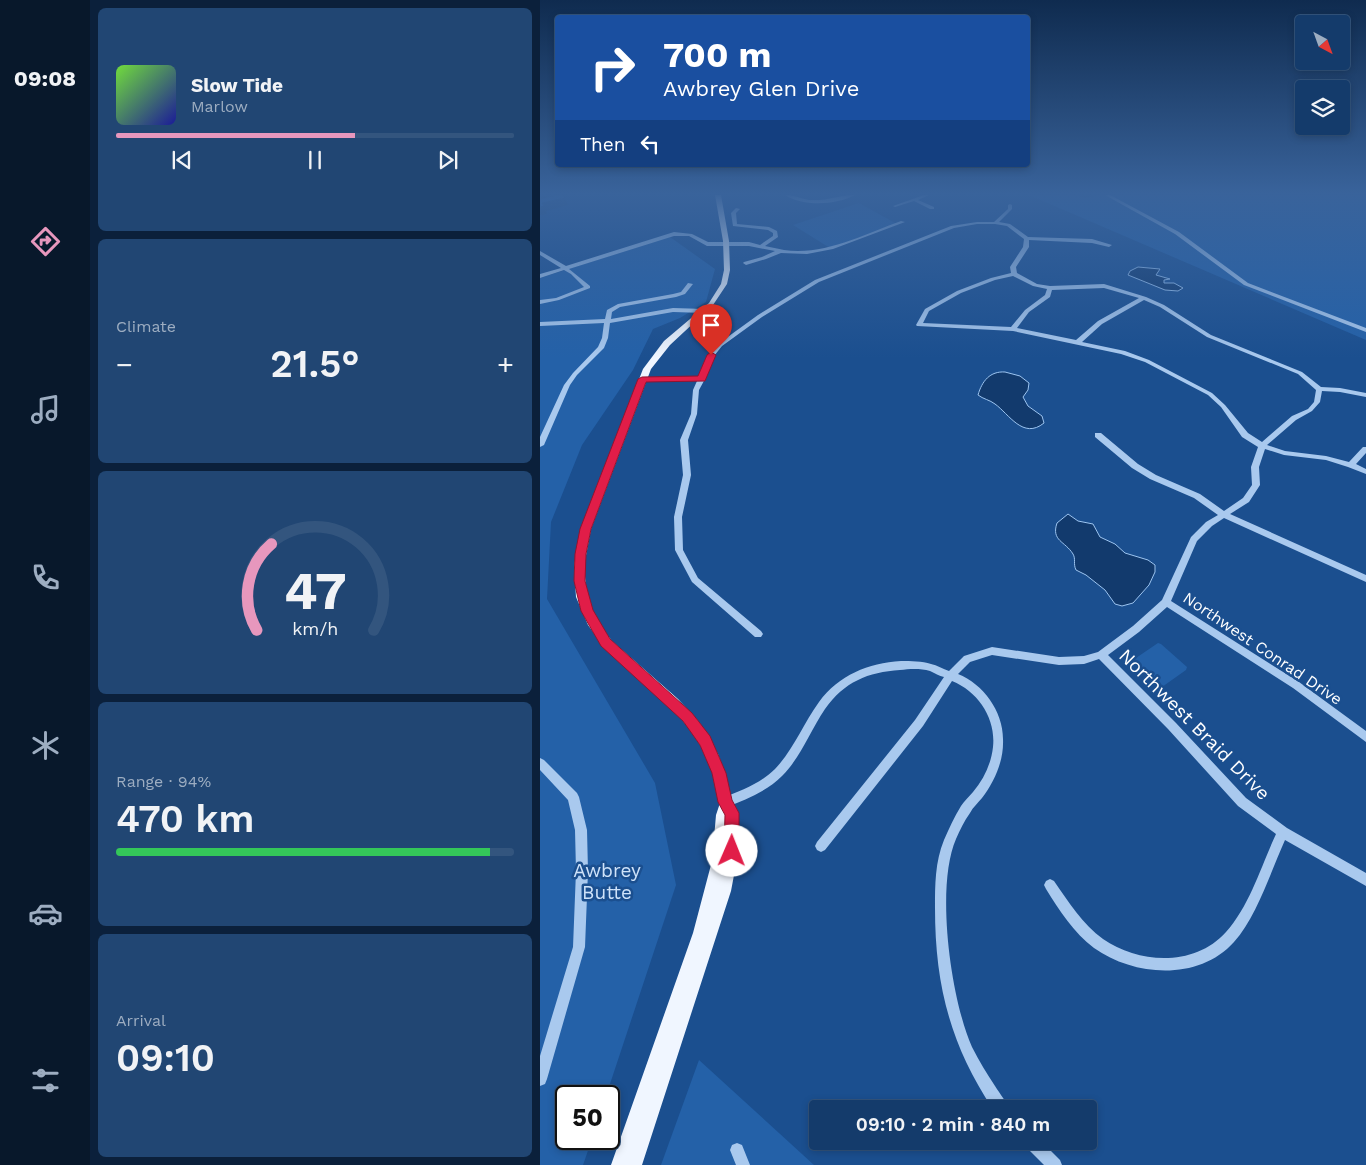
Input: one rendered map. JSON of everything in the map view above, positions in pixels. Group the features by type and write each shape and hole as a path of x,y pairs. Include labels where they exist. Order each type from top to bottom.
{"main road":[{"path":"633,1165 724,891 731,862 732,813 726,802 719,773 706,741 688,717 606,643 595,628 582,598 579,573 582,542 642,379 660,350 705,310 718,295 724,284 727,270 724,249"},
{"path":"620,1165 700,933 719,861 722,815 726,802"}],"street":[{"path":"540,276 625,249"},
{"path":"775,249 794,253 823,249"},
{"path":"758,634 695,580 679,550 678,517 687,475 684,440 694,414 696,390 711,355 720,345 807,286 898,249"},
{"path":"1014,274 1013,267 1024,249"},
{"path":"1199,249 1246,284 1366,330"},
{"path":"746,263 780,251"},
{"path":"540,253 573,273 588,288 557,299 540,302"},
{"path":"1366,395 1340,390 1319,389 1300,373 1209,336 1162,306 1144,298 1104,286 1050,288 1035,285 1014,274 993,279 960,292 927,310 919,324 1013,329 1123,352 1147,361 1210,394 1224,406 1245,435 1262,446 1284,453 1326,458 1351,465 1366,472"},
{"path":"540,445 567,386 575,374 601,348 609,321 609,314 612,309 649,299 674,296 683,293 690,284"},
{"path":"1013,329 1027,311 1048,296 1050,288"},
{"path":"1078,342 1087,331 1097,324 1144,298"},
{"path":"540,324 609,321 659,311 705,310"},
{"path":"642,379 702,379"},
{"path":"821,846 919,723 950,676 967,659 992,651 1059,661 1084,660 1101,655 1136,629 1166,602 1194,539 1209,524 1246,500 1256,485 1255,467 1262,446 1294,418 1310,410 1317,402 1319,389"},
{"path":"1098,435 1135,466 1197,496 1224,515 1366,579"},
{"path":"1351,465 1366,449"},
{"name":"Northwest Conrad Drive","path":"1166,602 1296,685 1366,737"},
{"name":"Northwest Braid Drive","path":"1101,655 1172,726 1238,799 1283,832 1366,880"},
{"path":"726,802 758,788 779,772 799,746 814,716 826,699 844,682 862,672 888,666 930,667 970,685 982,698 992,714 998,729 999,750 994,767 980,791 965,810 944,854 940,906 946,967 954,1011 966,1047 987,1088 996,1100"},
{"path":"540,763 573,796 581,830 582,871 579,947 540,1079"},
{"path":"1050,885 1073,918 1099,943 1110,950 1126,958 1146,963 1181,963 1205,957 1221,948 1231,936 1245,913 1283,832"},
{"path":"738,1150 743,1165"},
{"path":"1039,1150 1055,1165"}],"green space":[{"name":"Awbrey Butte","path":"631,249 687,249 715,269 706,302 680,318 653,329 633,370 582,445 551,522 547,599 655,783 676,885 610,1085 555,1085 555,1150 588,1150 583,1165 540,1165 540,278"},
{"path":"1155,249 1366,249 1366,340"},
{"path":"1158,643 1187,667 1186,670 1162,687 1158,687 1133,663 1133,660"},
{"path":"699,1060 814,1165 661,1165"}],"shaded area":[{"path":"1138,267 1160,269 1156,275 1170,279 1164,280 1164,283 1174,283 1183,288 1178,291 1165,290 1128,275 1130,271"},
{"path":"1005,372 1020,376 1029,383 1028,390 1023,397 1028,406 1042,416 1044,423 1029,429 1023,427 995,404 978,395 987,378 995,373"},
{"path":"1068,514 1078,521 1093,524 1100,537 1115,544 1125,553 1148,560 1155,565 1155,572 1149,585 1133,603 1122,606 1115,604 1105,590 1086,575 1076,570 1073,554 1056,534 1057,523"}],"route":[{"path":"711,355 702,379 642,379 586,529 580,554 579,581 587,611 595,628 606,643 688,717 706,741 719,773 726,802 732,813 732,851"}]}
